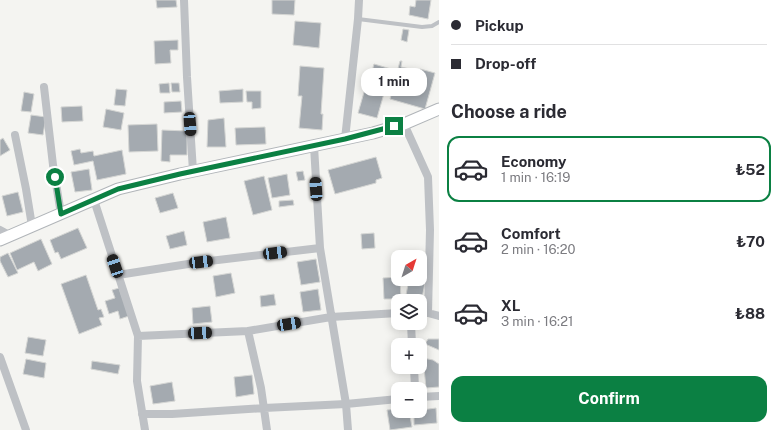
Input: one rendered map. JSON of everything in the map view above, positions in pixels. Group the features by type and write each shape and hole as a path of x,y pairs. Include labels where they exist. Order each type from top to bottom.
{"street":[{"path":"184,0 193,171"},
{"path":"345,139 358,19 358,0"},
{"path":"44,87 53,165 61,214"},
{"path":"0,240 118,189 193,171 345,139 404,124 439,109"},
{"path":"404,124 428,177 430,230 425,294"},
{"path":"15,135 32,226"},
{"path":"314,146 320,248 330,317 346,404 348,430"},
{"path":"94,200 138,336 137,381 145,430"},
{"path":"0,230 11,236"},
{"path":"118,274 201,262 320,248"},
{"path":"138,336 248,331 330,317 391,313"},
{"path":"427,314 439,316"},
{"path":"248,331 268,430"},
{"path":"0,357 26,430"},
{"path":"427,397 439,396"},
{"path":"142,414 172,414 391,401"}],"lane":[{"path":"358,19 422,27 432,26 439,22"}],"building":[{"path":"156,0 176,0 177,7 157,8"},
{"path":"272,0 295,0 294,15 272,14"},
{"path":"416,0 431,0 428,19 409,15 410,6 415,7"},
{"path":"295,21 321,23 319,48 293,45"},
{"path":"403,29 409,30 407,42 401,40"},
{"path":"178,40 178,50 170,50 171,63 155,64 154,41"},
{"path":"400,61 402,61 401,67 419,71 420,69 435,73 425,109 390,99"},
{"path":"374,64 391,69 377,118 358,113 369,75 371,75"},
{"path":"300,66 324,68 321,114 323,114 322,130 299,128 302,96 298,96"},
{"path":"169,83 170,93 160,93 159,84"},
{"path":"171,83 179,83 180,92 172,92"},
{"path":"116,89 127,90 125,106 114,105"},
{"path":"243,89 243,102 220,103 219,91"},
{"path":"246,91 261,91 261,108 252,109 252,102 247,102"},
{"path":"24,92 34,94 31,112 21,111"},
{"path":"181,101 182,112 164,113 164,102"},
{"path":"82,106 83,121 62,122 61,107"},
{"path":"106,109 124,113 121,130 103,127"},
{"path":"31,115 46,117 43,135 28,133"},
{"path":"224,118 226,147 207,147 208,120"},
{"path":"157,124 158,151 129,152 128,125"},
{"path":"265,127 266,144 236,145 235,128"},
{"path":"162,130 187,131 187,155 170,155 170,162 161,161"},
{"path":"3,138 10,150 0,156 0,140"},
{"path":"80,149 81,153 93,151 94,156 122,150 126,174 97,180 93,161 74,165 71,151"},
{"path":"376,157 382,178 376,180 376,183 335,194 328,170"},
{"path":"89,169 92,190 75,192 71,172"},
{"path":"303,171 305,180 298,181 296,172"},
{"path":"287,174 290,195 272,198 268,178"},
{"path":"264,176 272,210 253,215 244,181"},
{"path":"18,192 23,212 7,216 2,196"},
{"path":"173,193 178,208 160,213 155,198"},
{"path":"293,200 294,205 279,207 279,201"},
{"path":"226,217 230,238 207,242 203,222"},
{"path":"78,228 87,248 61,259 58,252 55,253 50,240"},
{"path":"184,231 187,245 170,249 166,236"},
{"path":"374,233 375,248 362,249 361,234"},
{"path":"41,239 52,264 38,271 34,262 17,270 10,253"},
{"path":"8,253 18,273 8,277 0,261 0,257"},
{"path":"316,259 320,282 301,285 297,262"},
{"path":"231,273 235,293 216,297 213,276"},
{"path":"86,275 98,310 101,309 104,317 99,318 102,325 79,334 61,284"},
{"path":"391,277 391,286 400,286 401,294 391,294 391,299 384,299 383,278"},
{"path":"408,286 424,286 423,294 406,294"},
{"path":"119,288 129,316 120,319 118,311 109,314 105,301 115,298 112,290"},
{"path":"318,289 321,310 303,312 300,292"},
{"path":"274,294 276,305 261,307 260,296"},
{"path":"210,306 212,322 193,324 192,308"},
{"path":"28,337 46,340 43,356 25,353"},
{"path":"428,339 439,339 439,350 427,345"},
{"path":"26,359 46,363 44,378 23,374"},
{"path":"427,359 433,360 439,364 439,387 427,388 427,382 425,382 425,374 427,374"},
{"path":"92,361 120,365 118,374 91,369"},
{"path":"252,375 254,394 236,397 234,377"},
{"path":"172,382 175,401 153,404 150,386"},
{"path":"436,408 437,423 414,425 414,418 427,418 427,409"},
{"path":"387,410 391,410 391,418 410,418 412,427 390,430"}],"route":[{"path":"55,177 61,214 118,189 180,174 345,139 394,126"}]}
